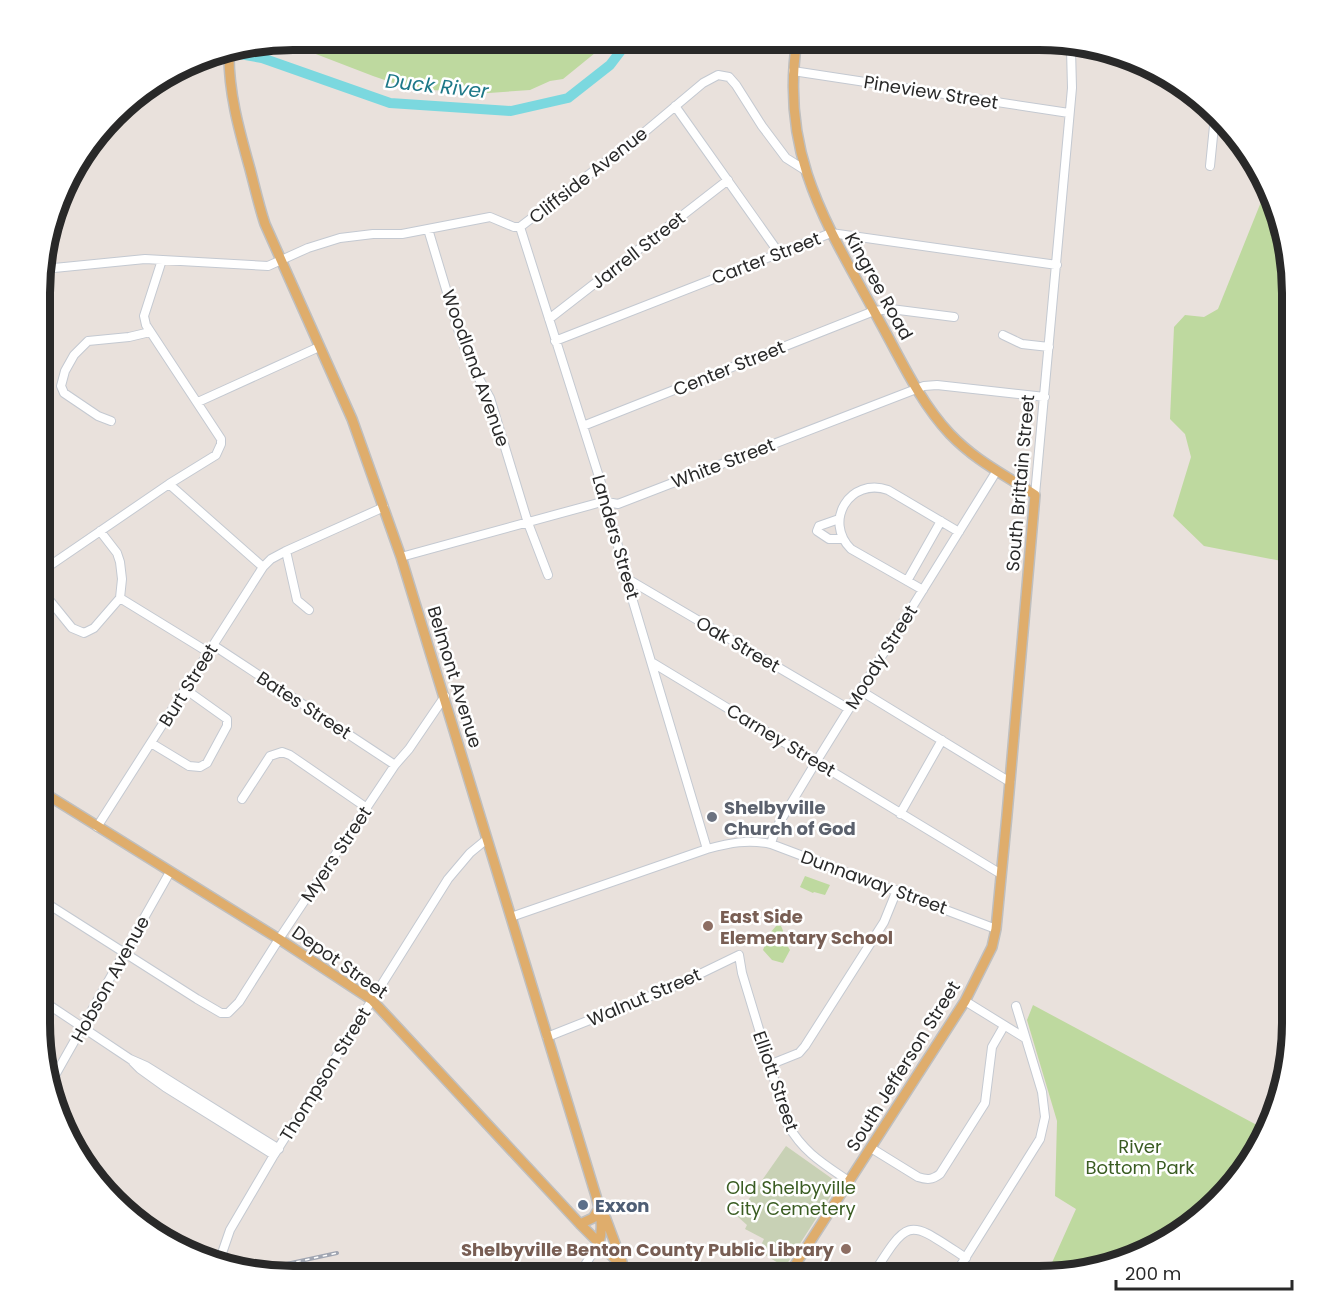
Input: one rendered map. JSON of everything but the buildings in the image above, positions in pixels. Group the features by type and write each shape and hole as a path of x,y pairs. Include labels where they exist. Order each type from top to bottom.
{"main road":[{"name":"Kingree Road","path":"796,50 793,103 805,170 831,233 916,388 949,432 975,457 1035,495"},
{"name":"Belmont Avenue","path":"230,58 232,96 239,132 265,224 352,419 401,557 445,696 599,1208 602,1233 598,1243"},
{"name":"South Brittain Street","path":"996,929 1035,495"},
{"name":"Depot Street","path":"50,797 279,939 372,1000 580,1224 624,1266"},
{"name":"South Jefferson Street","path":"795,1266 965,1001 992,947 996,929"},
{"path":"580,1224 593,1218 599,1208 606,1219 624,1266"}],"street":[{"name":"South Brittain Street","path":"1035,495 1072,88 1071,52"},
{"name":"Pineview Street","path":"793,71 1069,113"},
{"name":"Cliffside Avenue","path":"51,268 145,259 268,266 291,254 340,238 373,234 402,234 490,217 514,227 520,227 711,78 718,75 729,78 736,85 786,158 805,170"},
{"path":"675,106 779,253"},
{"path":"1209,166 1214,124"},
{"name":"Jarrell Street","path":"549,319 728,180"},
{"name":"Landers Street","path":"520,227 607,502 706,849"},
{"name":"Woodland Avenue","path":"428,229 461,339 474,370 490,398 528,523 548,575"},
{"name":"Carter Street","path":"555,340 831,233 1057,264"},
{"path":"50,565 216,455 219,450 221,439 146,325 144,316 162,260"},
{"path":"874,311 891,309 954,318"},
{"name":"Center Street","path":"583,426 874,311"},
{"path":"111,421 98,416 64,393 62,386 65,371 74,355 88,341 129,337 150,332"},
{"path":"1003,335 1022,344 1049,347"},
{"path":"198,402 319,347"},
{"name":"White Street","path":"401,557 607,502 618,504 916,388 937,385 1044,397"},
{"name":"Moody Street","path":"771,844 775,830 816,762 996,472"},
{"path":"169,484 263,567"},
{"path":"923,590 851,549 842,539 839,519 845,504 856,492 872,486 888,490 959,532"},
{"name":"Burt Street","path":"97,827 263,567 271,559 286,551 384,507"},
{"path":"839,519 819,526 817,531 829,539 842,539"},
{"path":"907,581 941,521"},
{"path":"50,601 72,627 84,633 93,628 120,598 122,579 120,562 117,553 100,531"},
{"path":"286,551 297,600 309,610"},
{"name":"Oak Street","path":"627,578 849,709"},
{"name":"Bates Street","path":"120,598 211,649 394,765"},
{"name":"Carney Street","path":"653,663 1001,874"},
{"path":"151,743 189,766 200,767 207,763 227,726 227,719 185,689"},
{"path":"861,691 1010,782"},
{"name":"Myers Street","path":"125,951 197,999 221,1013 228,1013 239,1002 394,765 409,749 445,696"},
{"path":"900,814 942,740"},
{"path":"242,799 270,756 282,752 290,755 367,808"},
{"name":"Thompson Street","path":"221,1256 230,1230 276,1152 448,879 470,853 487,839"},
{"name":"Dunnaway Street","path":"511,917 706,849 745,840 771,844 996,929"},
{"name":"Hobson Avenue","path":"55,1075 170,872"},
{"path":"769,1065 799,1053 805,1047 884,922 897,890"},
{"path":"50,905 125,951"},
{"name":"Elliott Street","path":"740,955 742,973 788,1125 806,1151 850,1182"},
{"name":"Walnut Street","path":"547,1037 673,987 740,955"},
{"path":"965,1001 1024,1038"},
{"path":"50,1006 276,1152"},
{"path":"961,1266 1040,1139 1045,1117 1042,1092 1016,1006"},
{"path":"871,1148 925,1180 933,1179 940,1174 985,1103 992,1047 1004,1026"},
{"path":"878,1266 898,1236 909,1229 924,1230 966,1258"},
{"path":"584,1266 598,1243"}],"green space":[{"path":"305,50 599,50 563,79 550,81 530,90 489,93 411,89"},
{"path":"1263,197 1278,245 1282,277 1282,561 1204,546 1173,516 1191,457 1185,434 1170,419 1174,327 1185,315 1204,317 1218,309"},
{"path":"805,876 830,885 825,895 800,887"},
{"path":"777,925 781,926 790,950 783,963 772,960 763,950 770,933"},
{"name":"River Bottom Park","path":"1033,1005 1259,1126 1250,1145 1222,1184 1200,1206 1161,1234 1117,1254 1087,1262 1050,1266 1076,1209 1055,1196 1057,1121 1027,1020"},
{"name":"Old Shelbyville City Cemetery","path":"786,1146 834,1180 837,1186 786,1266 758,1251 764,1239 745,1229 747,1225 737,1216"}],"waterway":[{"name":"Duck River","path":"243,55 262,58 390,103 511,111 568,98 610,65 621,50"}],"railway":[{"path":"277,1266 337,1253"}],"place":[{"name":"Shelbyville Church of God","path":"712,817"},
{"name":"East Side Elementary School","path":"708,926"},
{"name":"Exxon","path":"583,1205"},
{"name":"Shelbyville Benton County Public Library","path":"846,1249"}]}
